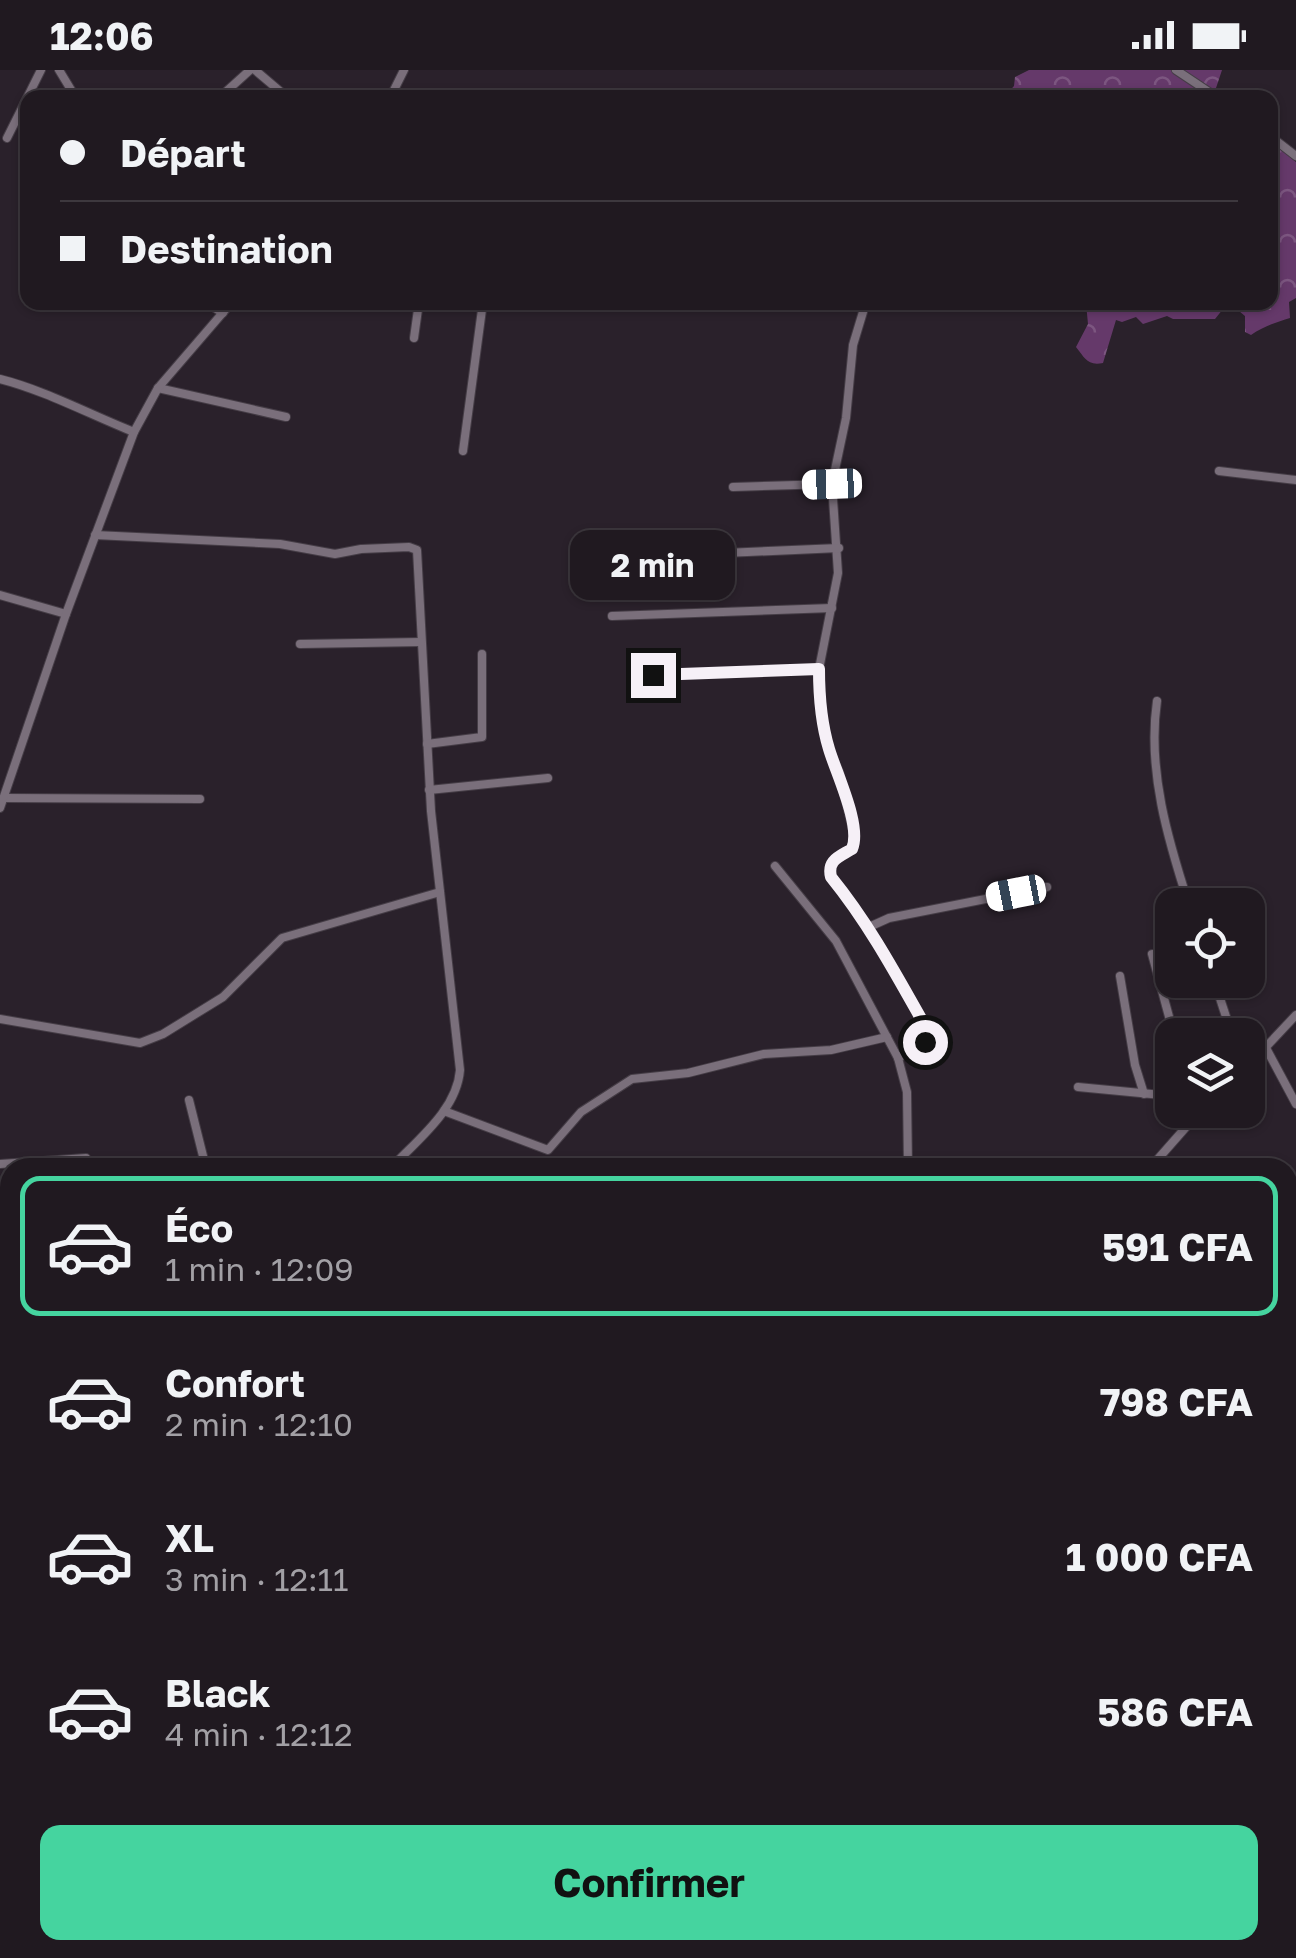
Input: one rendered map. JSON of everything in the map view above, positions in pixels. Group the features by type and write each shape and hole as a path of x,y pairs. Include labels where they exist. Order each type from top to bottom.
{"street":[{"path":"228,90 253,70 278,90"},
{"path":"1176,70 1206,90"},
{"path":"7,138 20,112"},
{"path":"218,310 223,313"},
{"path":"0,808 134,432 158,388 225,310"},
{"path":"414,338 418,310"},
{"path":"464,451 482,310"},
{"path":"864,310 853,344 846,418 832,484 839,548 819,669 828,747 839,772 855,838 852,849 832,861 831,877 869,927 928,1031 925,1042 898,1058"},
{"path":"0,378 134,432"},
{"path":"158,388 286,417"},
{"path":"1219,471 1296,480"},
{"path":"732,487 832,484"},
{"path":"96,535 280,544 335,554 408,547 417,550 430,790 460,1070 459,1083 444,1112 400,1158"},
{"path":"702,554 839,548"},
{"path":"0,595 66,614"},
{"path":"612,616 832,608"},
{"path":"300,644 421,642"},
{"path":"427,744 482,737 482,654"},
{"path":"653,675 819,669"},
{"path":"1157,701 1152,751 1174,858 1184,888"},
{"path":"430,790 548,778"},
{"path":"4,798 200,800"},
{"path":"775,866 836,942 898,1058 907,1092 908,1158"},
{"path":"869,927 889,918 1047,886"},
{"path":"0,1019 140,1043 154,1039 223,996 282,938 440,892"},
{"path":"1152,954 1169,1018"},
{"path":"1120,976 1135,1066 1144,1094"},
{"path":"1296,1015 1266,1048 1296,1104"},
{"path":"444,1112 548,1150 581,1112 632,1079 688,1074 764,1054 831,1050 887,1036"},
{"path":"1078,1087 1155,1095"},
{"path":"189,1100 204,1158"},
{"path":"1159,1158 1185,1128"}],"green space":[{"path":"1029,70 1222,70 1215,90 1010,90 1015,77"},
{"path":"1278,147 1296,162 1296,298 1289,302 1290,318 1251,335 1245,332 1245,316 1238,310 1278,310"},
{"path":"1087,310 1222,310 1215,319 1167,316 1143,324 1136,317 1116,320 1103,363 1087,360 1076,347 1088,324"}],"route":[{"path":"653,675 819,669 828,747 839,772 855,838 852,849 832,861 831,877 869,927 914,1005 928,1031 925,1042"}]}
